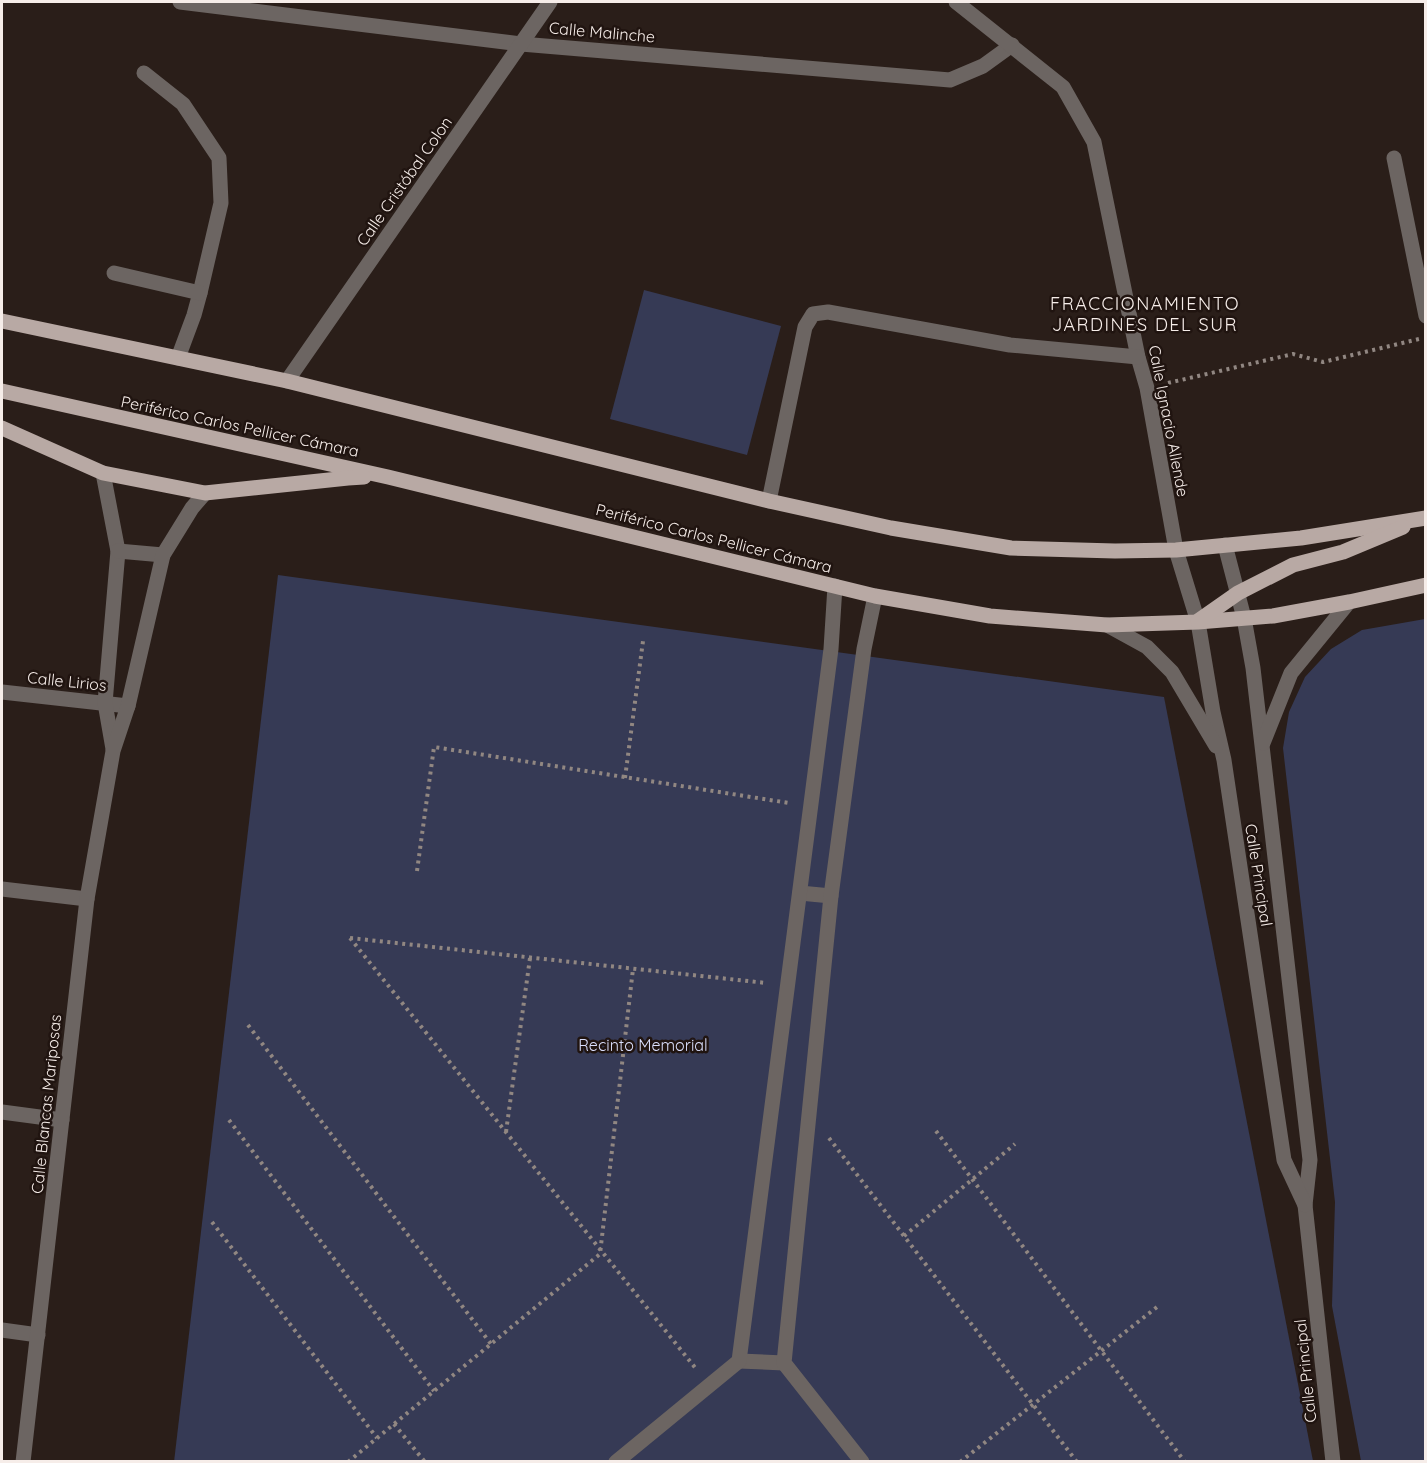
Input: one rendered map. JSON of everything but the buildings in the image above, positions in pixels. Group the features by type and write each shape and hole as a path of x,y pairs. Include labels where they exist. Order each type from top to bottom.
{"main road":[{"path":"2,321 287,381 769,501 891,528 1011,548 1176,550 1301,538 1425,518"},
{"name":"Periférico Carlos Pellicer Cámara","path":"2,391 388,477 875,596 990,615 1107,625 1244,618 1273,616 1425,585"},
{"path":"2,428 103,473 205,493 348,478 388,477"},
{"path":"1198,621 1238,593 1293,565 1343,552 1425,518"}],"street":[{"name":"Calle Malinche","path":"180,2 521,44 950,81 983,66 1012,45"},
{"name":"Calle Cristóbal Colon","path":"287,381 550,2"},
{"name":"Calle Ignacio Allende","path":"956,2 1063,87 1094,142 1138,357 1147,388 1176,550"},
{"path":"144,73 183,105 219,158 221,203 194,315 178,358"},
{"path":"1394,159 1425,316"},
{"path":"114,273 200,293"},
{"path":"769,501 805,327 813,314 828,312 1010,345 1138,357"},
{"name":"Calle Blancas Mariposas","path":"103,473 118,551 105,703 113,751"},
{"name":"Calle Blancas Mariposas","path":"23,1461 87,899 113,751 128,705 163,555 192,508 205,493"},
{"name":"Calle Principal","path":"1225,545 1244,618 1253,668 1310,1160 1305,1205 1333,1461"},
{"name":"Calle Principal","path":"1176,550 1198,621 1213,712 1224,760 1284,1160 1305,1205"},
{"path":"118,551 163,555"},
{"path":"740,1362 831,649 835,586"},
{"path":"862,1461 784,1363 831,896 864,649 875,596"},
{"path":"1262,746 1291,673 1349,602"},
{"path":"1107,625 1147,647 1172,672 1224,760"},
{"name":"Calle Lirios","path":"2,692 128,705"},
{"path":"2,889 87,899"},
{"path":"800,893 831,896"},
{"path":"2,1112 62,1120"},
{"path":"2,1330 38,1335"},
{"path":"616,1461 740,1362 784,1363"}],"path":[{"path":"1147,388 1293,354 1323,362 1425,337"},
{"path":"626,778 643,641"},
{"path":"417,871 434,747 811,807"},
{"path":"709,1386 350,938 788,986"},
{"path":"506,1132 530,958"},
{"path":"348,1461 600,1254 633,969"},
{"path":"248,1024 491,1344"},
{"path":"809,1112 1077,1461"},
{"path":"229,1120 434,1390"},
{"path":"936,1131 1185,1461"},
{"path":"904,1236 1015,1144"},
{"path":"212,1222 377,1438"},
{"path":"960,1461 1157,1308"},
{"path":"394,1424 425,1461"}],"green space":[{"path":"644,290 781,326 747,455 610,419"},
{"name":"Recinto Memorial","path":"278,575 1164,697 1313,1461 174,1462"},
{"path":"1425,619 1425,1461 1361,1461 1332,1306 1335,1202 1283,748 1289,712 1305,677 1331,649 1362,630"}],"district":[{"name":"FRACCIONAMIENTO JARDINES DEL SUR","path":"1145,313"}]}
